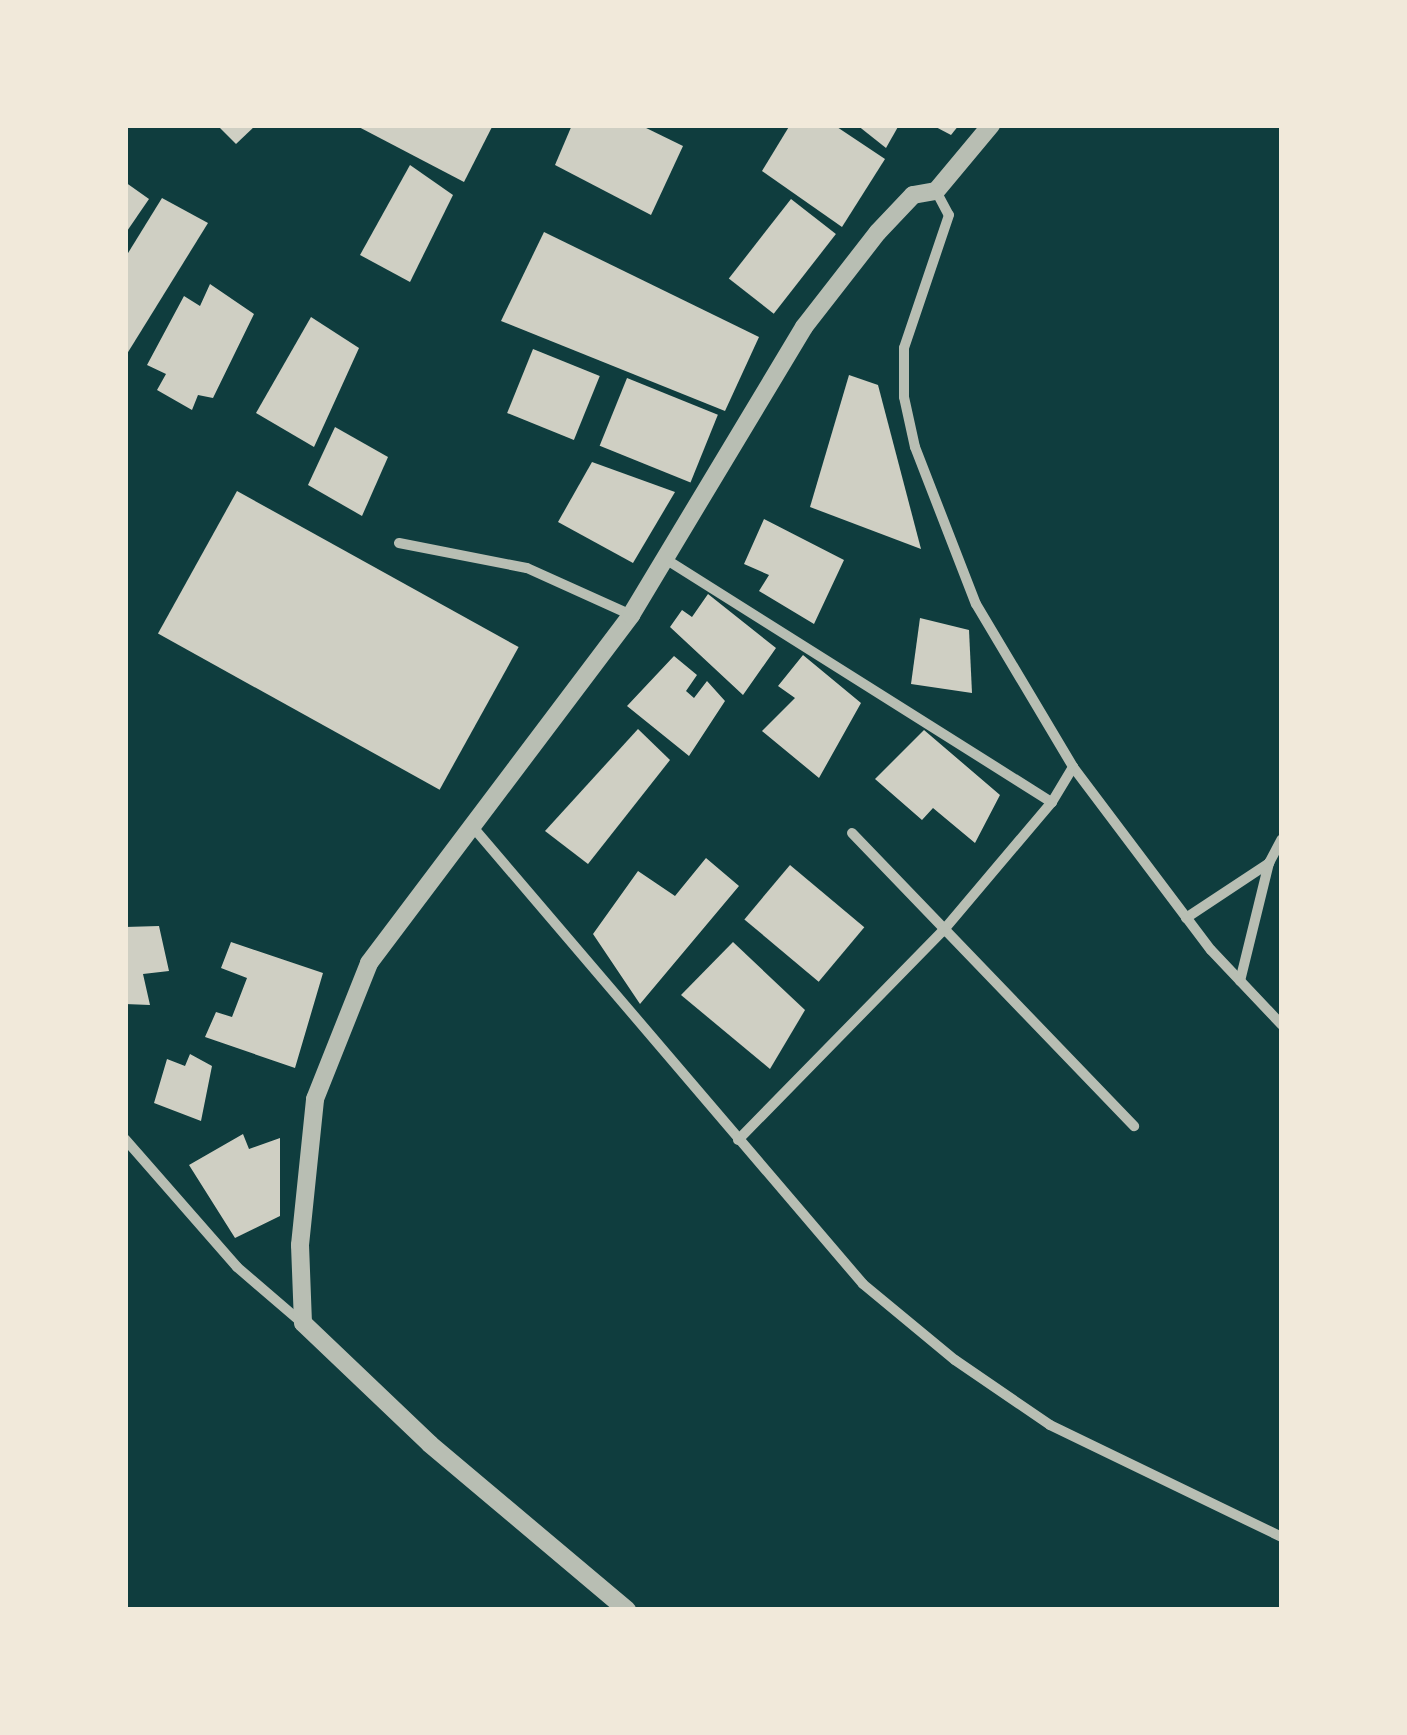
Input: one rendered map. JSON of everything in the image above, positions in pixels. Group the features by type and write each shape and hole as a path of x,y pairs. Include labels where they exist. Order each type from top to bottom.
{"street":[{"path":"303,1324 300,1245 315,1100 368,963 631,615 804,327 913,195 936,191 990,125"},
{"path":"936,191 949,214 904,348 904,397 915,447 976,604 1073,767 1186,918 1282,1025"},
{"path":"400,543 527,568 631,615"},
{"path":"667,560 1052,802"},
{"path":"738,1140 942,932 1052,802 1073,767"},
{"path":"472,826 863,1284 955,1360 1050,1424 1282,1537"},
{"path":"852,833 942,932 1134,1126"},
{"path":"1240,981 1270,863 1282,839"},
{"path":"1186,918 1270,863"},
{"path":"125,1139 237,1267 430,1444 627,1610"}],"building":[{"path":"217,125 256,125 236,144"},
{"path":"355,125 493,125 464,182"},
{"path":"572,125 640,125 683,146 651,215 555,165"},
{"path":"790,125 834,125 885,159 842,227 762,171"},
{"path":"857,125 899,125 886,148"},
{"path":"932,125 959,125 951,135"},
{"path":"410,165 453,195 410,282 360,255"},
{"path":"125,182 149,199 125,234"},
{"path":"162,198 208,223 125,357 125,258"},
{"path":"791,199 836,234 774,314 729,279"},
{"path":"544,232 759,337 725,411 501,321"},
{"path":"210,284 254,314 213,398 198,395 192,410 157,390 166,374 147,365 184,296 200,306"},
{"path":"311,317 359,348 314,447 256,413"},
{"path":"533,349 600,376 574,440 507,413"},
{"path":"849,375 878,385 921,549 810,507"},
{"path":"627,378 718,415 691,482 600,446"},
{"path":"335,427 388,457 362,516 308,485"},
{"path":"592,462 675,492 633,563 558,522"},
{"path":"237,491 519,647 440,790 158,634"},
{"path":"764,519 844,560 814,624 759,591 769,575 744,564"},
{"path":"708,594 776,648 743,695 670,627 682,610 692,617"},
{"path":"920,618 969,630 972,693 911,684"},
{"path":"803,655 861,703 819,778 762,731 795,698 778,686"},
{"path":"674,656 697,675 686,691 694,698 707,681 725,701 689,756 627,706"},
{"path":"638,729 670,760 588,864 545,831"},
{"path":"924,730 1000,795 975,843 933,808 922,820 875,779"},
{"path":"706,858 739,886 640,1004 593,934 638,871 675,896"},
{"path":"790,865 864,927 819,982 744,919"},
{"path":"159,926 169,971 143,974 150,1005 125,1004 125,927"},
{"path":"231,942 323,973 295,1068 205,1037 216,1012 232,1017 247,978 221,968"},
{"path":"733,942 805,1010 770,1069 681,995"},
{"path":"190,1054 212,1066 201,1121 154,1103 167,1059 185,1066"},
{"path":"243,1134 249,1149 280,1138 280,1216 235,1238 189,1165"}]}
